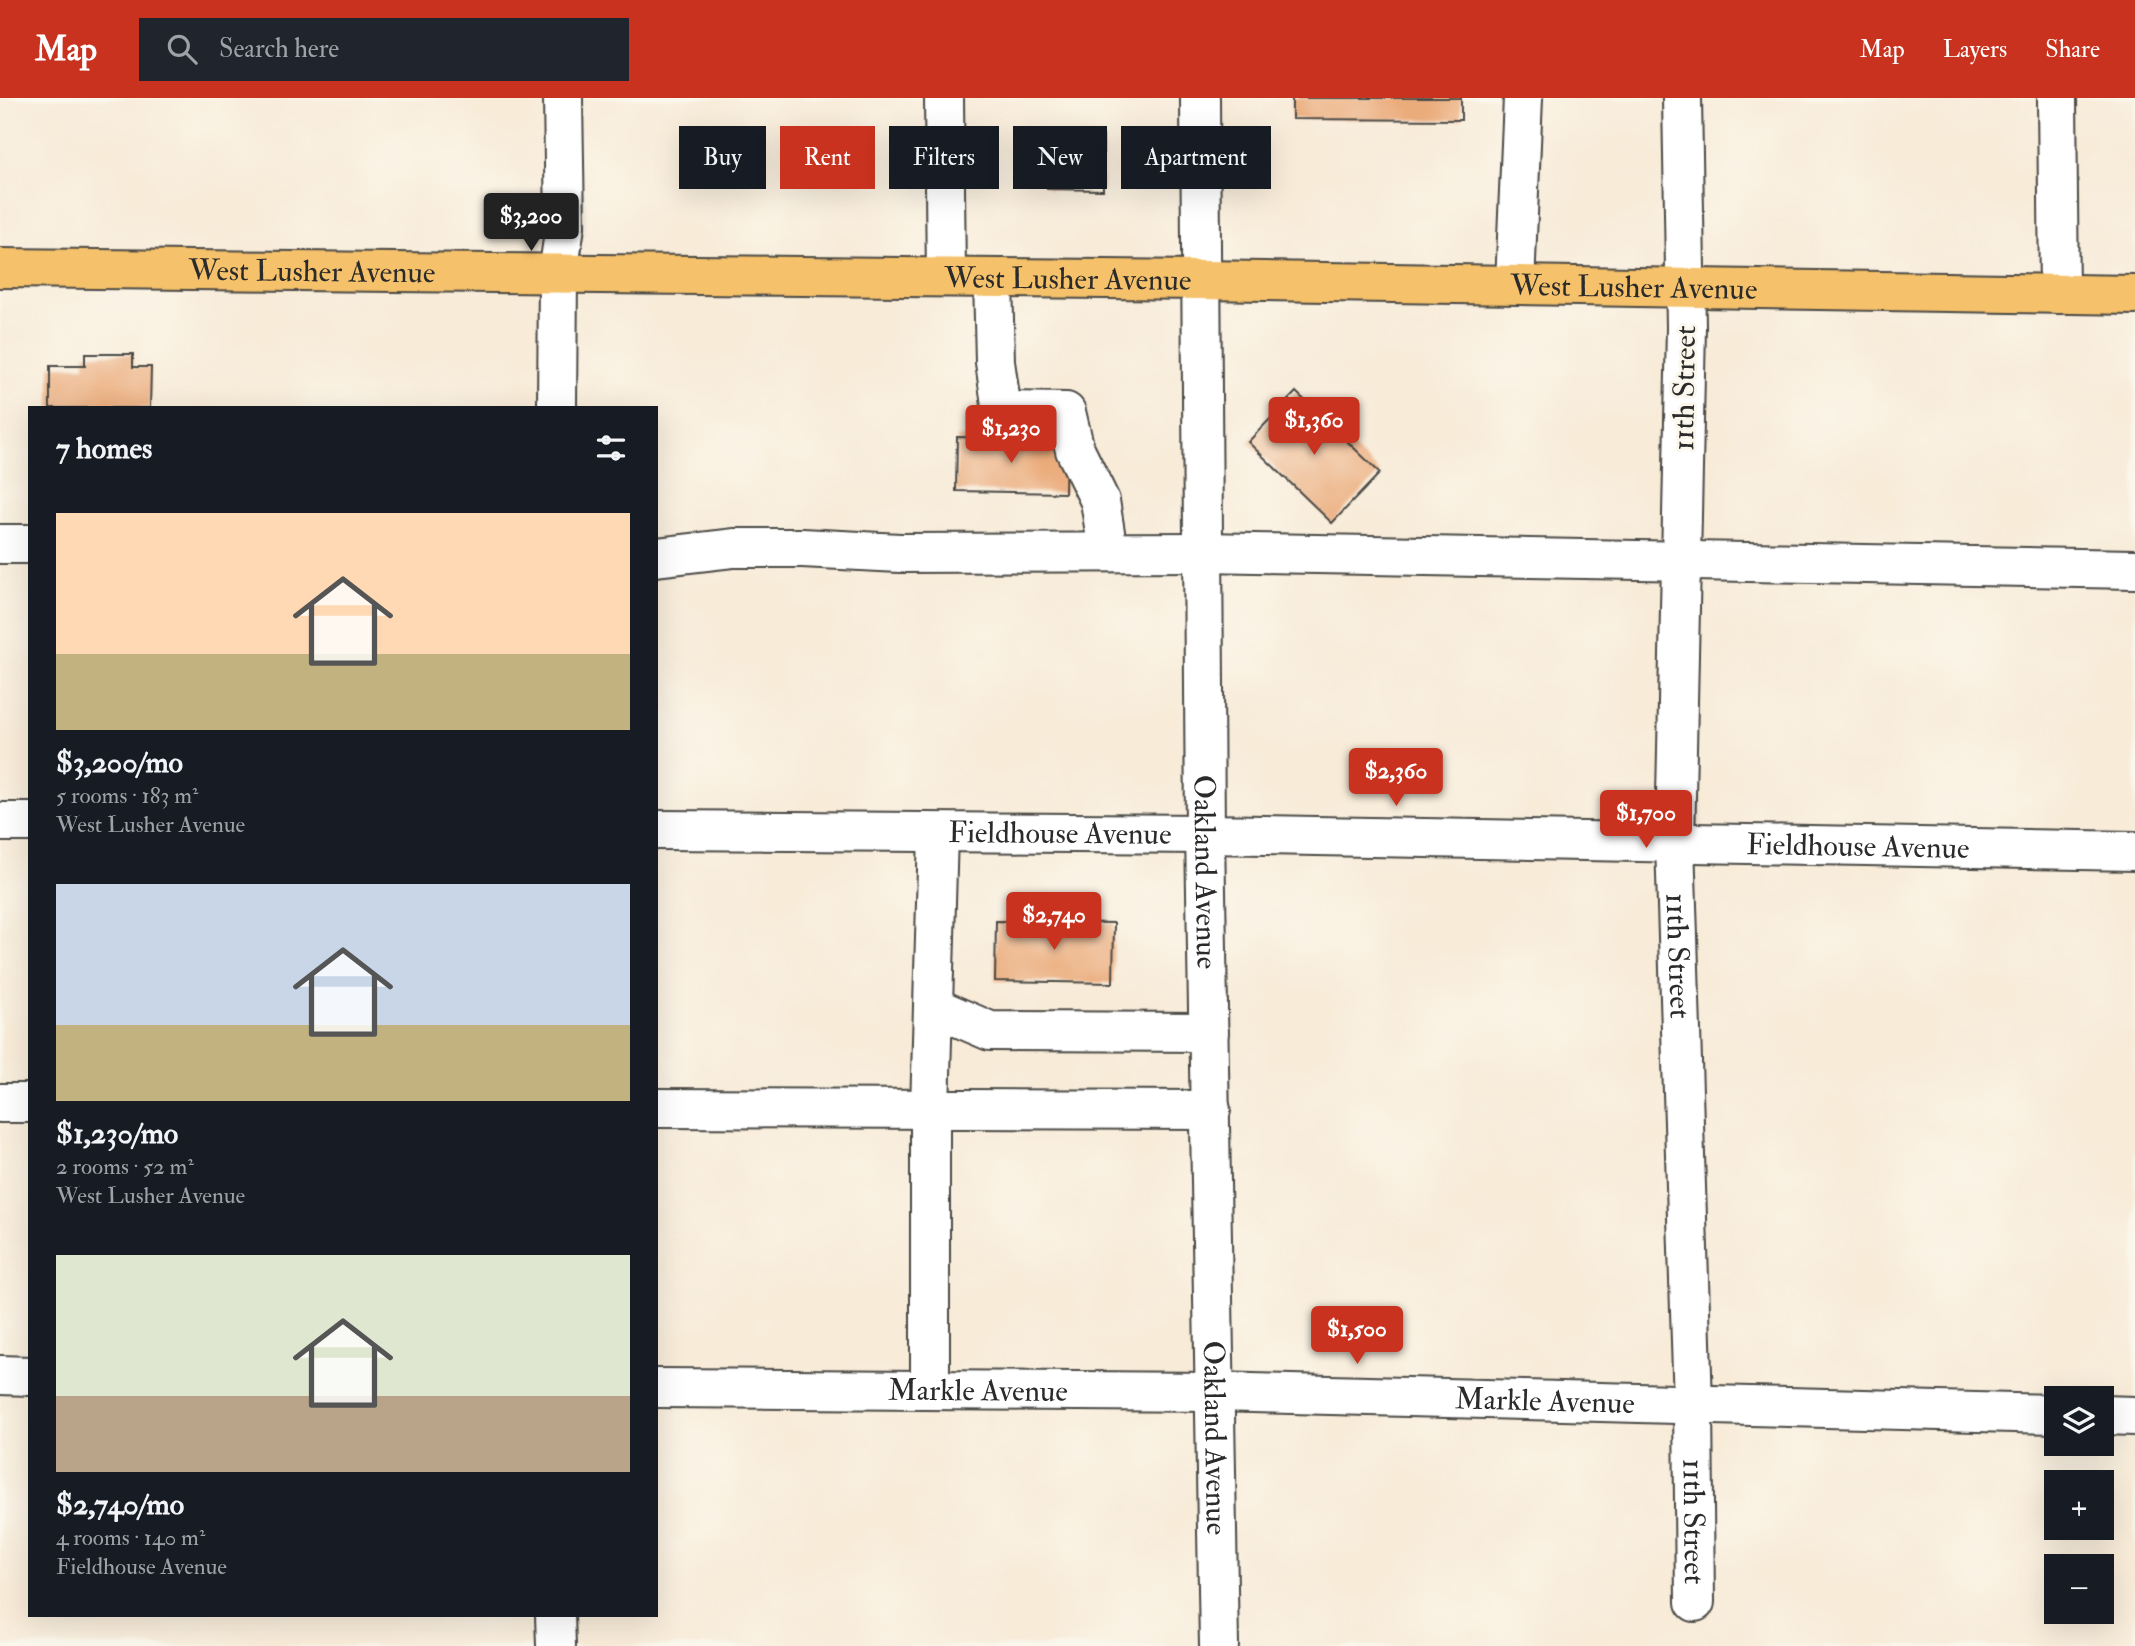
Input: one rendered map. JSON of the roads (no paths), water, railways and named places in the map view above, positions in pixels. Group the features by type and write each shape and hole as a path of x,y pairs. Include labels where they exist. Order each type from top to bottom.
{"main road":[{"name":"West Lusher Avenue","path":"0,268 1202,280 2135,295"}],"street":[{"path":"557,406 558,274 565,226 563,98"},
{"path":"944,98 946,277"},
{"name":"Oakland Avenue","path":"1200,98 1205,834 1219,1646"},
{"path":"1515,284 1523,98"},
{"name":"11th Street","path":"1682,98 1685,288 1675,843 1693,1404 1695,1602"},
{"path":"2057,98 2059,294"},
{"path":"993,278 995,362 1002,411 1066,412 1075,450 1100,501 1108,551"},
{"path":"0,544 28,544"},
{"path":"658,557 734,548 802,548 900,554 1204,552 2135,569"},
{"path":"0,822 28,822"},
{"name":"Fieldhouse Avenue","path":"658,830 1205,834 2135,850"},
{"path":"930,1390 930,1109 939,834"},
{"path":"934,1007 990,1031 1209,1032"},
{"path":"0,1102 28,1103"},
{"path":"658,1108 1211,1110"},
{"path":"0,1375 28,1376"},
{"name":"Markle Avenue","path":"658,1388 1216,1392 2044,1414"},
{"path":"2114,1415 2135,1416"},
{"path":"555,1617 556,1646"}]}
